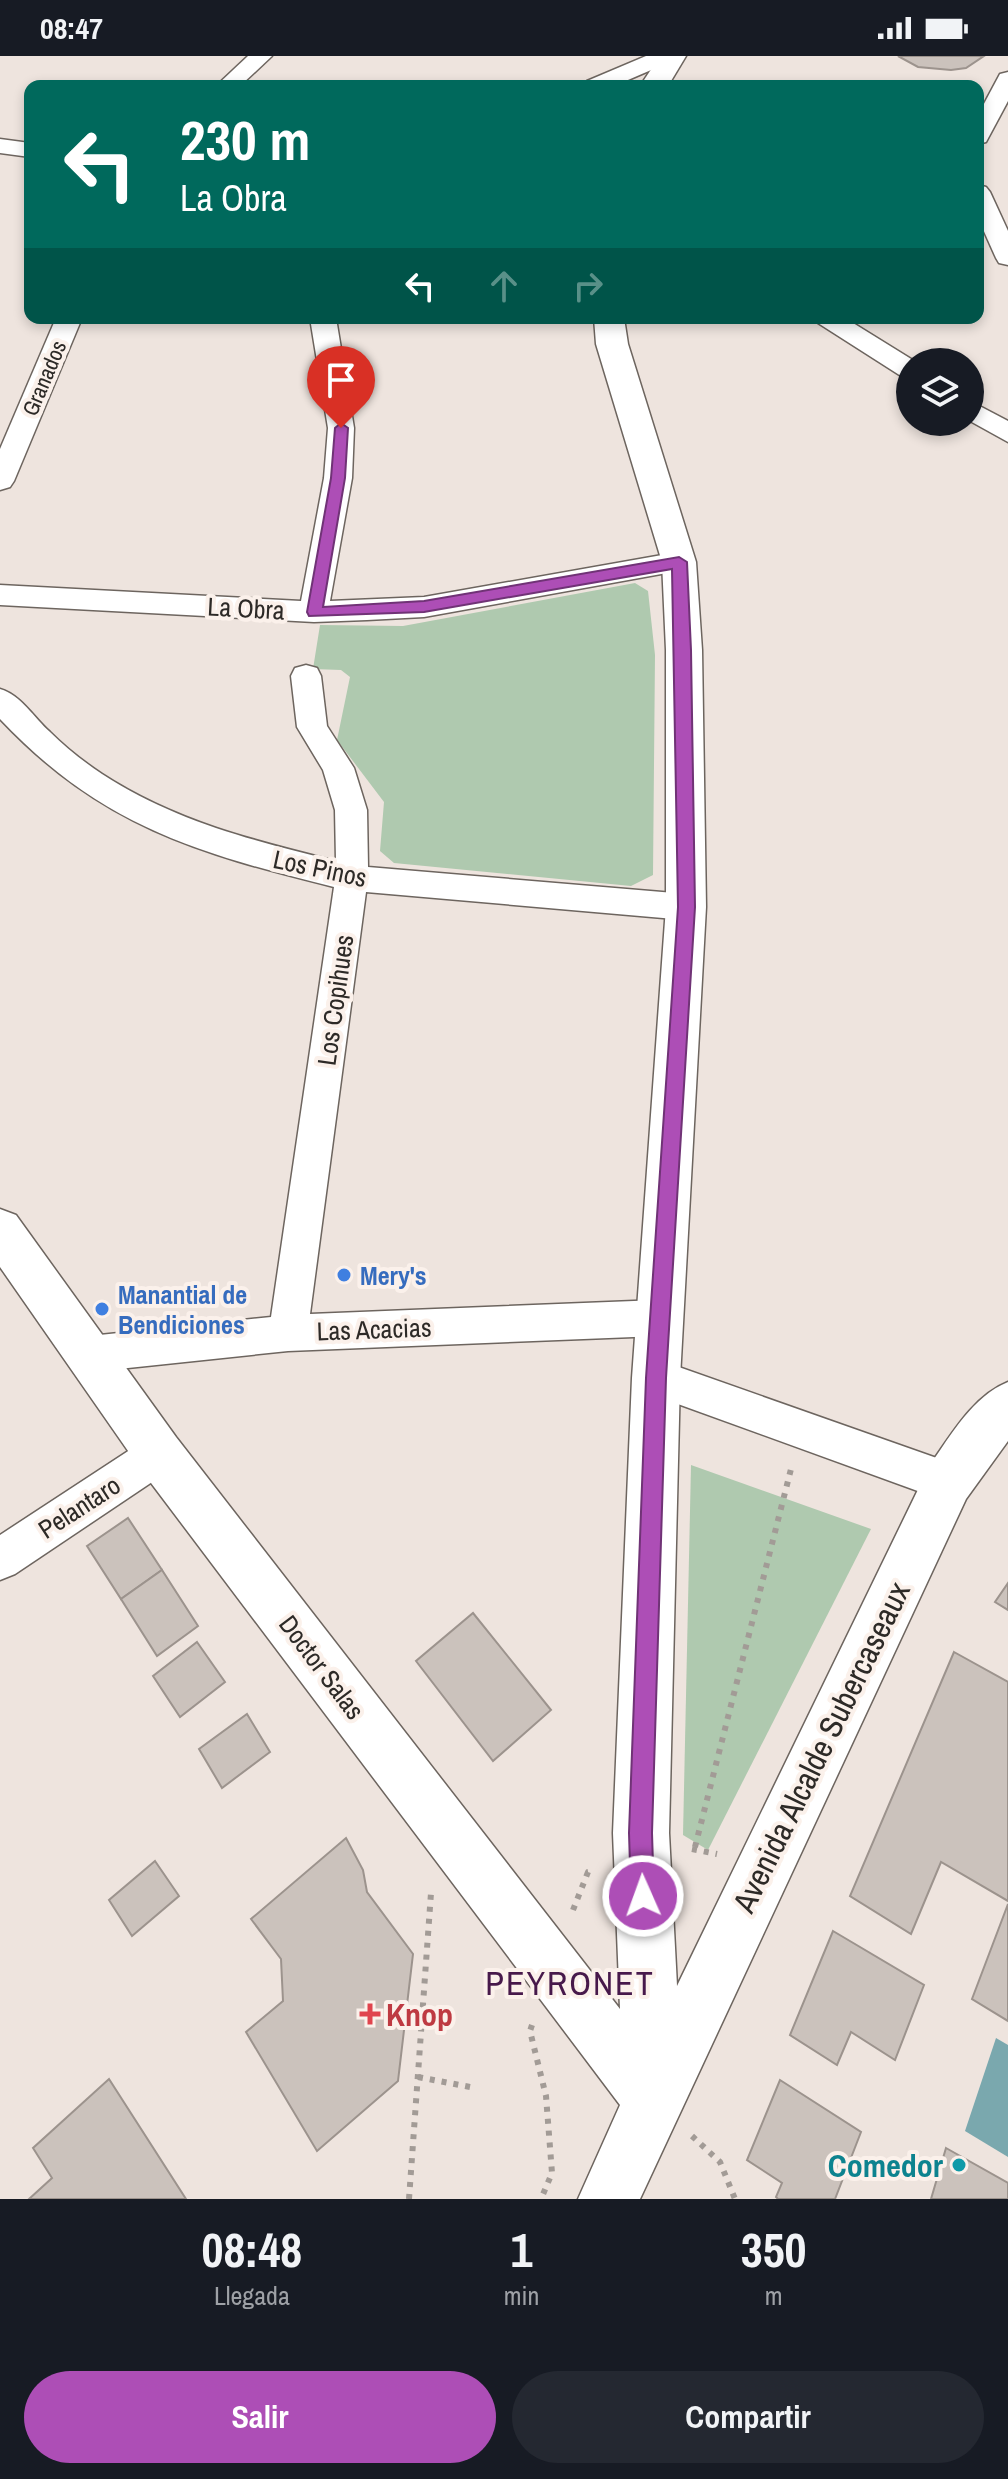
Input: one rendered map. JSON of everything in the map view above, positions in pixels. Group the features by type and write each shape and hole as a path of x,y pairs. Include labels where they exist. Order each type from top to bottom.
{"main road":[{"path":"658,80 673,56"},
{"path":"610,324 612,344 679,562 684,650 686,907 656,1378 641,1833 653,2100"},
{"name":"Doctor Salas","path":"0,1229 159,1454 653,2100"},
{"name":"Avenida Alcalde Subercaseaux","path":"609,2199 653,2100 948,1482 976,1441 1008,1405"}],"street":[{"path":"234,80 261,56"},
{"path":"609,80 664,56"},
{"path":"984,125 1008,79"},
{"path":"0,146 24,149"},
{"path":"984,205 1008,258"},
{"name":"Granados","path":"0,481 66,324"},
{"path":"314,612 338,478 341,428 324,324"},
{"path":"837,324 896,361"},
{"path":"984,418 1008,433"},
{"name":"La Obra","path":"0,595 314,612 424,607 679,562"},
{"name":"Los Copihues","path":"288,1333 352,878 351,810 338,768 312,727 306,676"},
{"name":"Los Pinos","path":"0,700 40,742 90,782 144,814 229,848 352,878 686,907"},
{"name":"Las Acacias","path":"90,1354 288,1333 659,1318"},
{"path":"656,1378 948,1482"},
{"name":"Pelantaro","path":"0,1559 159,1454"}],"path":[{"path":"695,1848 801,1429"},
{"path":"409,2199 437,1817"},
{"path":"418,2077 470,2087"},
{"path":"653,2100 720,2162 735,2199"}],"green space":[{"path":"635,583 648,591 655,655 653,875 631,886 394,863 380,851 384,802 337,740 350,677 341,670 313,669 320,625 403,626"},
{"path":"691,1465 871,1529 708,1850 683,1835"}],"water":[{"path":"996,2038 1008,2045 1008,2157 965,2131"}],"building":[{"path":"898,56 984,56 966,68 951,70 918,67"},
{"path":"128,1518 162,1570 121,1599 87,1546"},
{"path":"162,1570 198,1626 157,1656 121,1599"},
{"path":"1008,1583 1008,1610 995,1602"},
{"path":"473,1613 551,1710 493,1761 416,1661"},
{"path":"197,1642 225,1682 180,1717 153,1676"},
{"path":"954,1652 1008,1682 1008,1901 941,1862 911,1934 850,1896"},
{"path":"247,1714 270,1752 222,1788 199,1749"},
{"path":"346,1838 363,1870 367,1892 413,1954 398,2081 317,2151 246,2032 283,2001 281,1959 251,1919"},
{"path":"155,1861 179,1896 132,1936 109,1900"},
{"path":"1008,1904 1008,2021 972,1999"},
{"path":"833,1931 924,1985 895,2060 851,2032 837,2065 790,2035"},
{"path":"109,2079 186,2199 29,2199 52,2178 33,2148"},
{"path":"780,2080 861,2132 835,2199 778,2199 776,2197 782,2183 747,2160"},
{"name":"Comedor","path":"946,2148 1008,2183 1008,2199 931,2199"}],"place":[{"name":"Mery's","path":"344,1275"},
{"name":"Manantial de Bendiciones","path":"102,1309"},
{"name":"Knop","path":"370,2014"},
{"name":"Comedor","path":"959,2165"}],"district":[{"name":"PEYRONET","path":"570,1983"}],"route":[{"path":"341,428 338,478 314,612 424,607 679,562 684,650 686,907 656,1378 641,1833 643,1896"}]}
